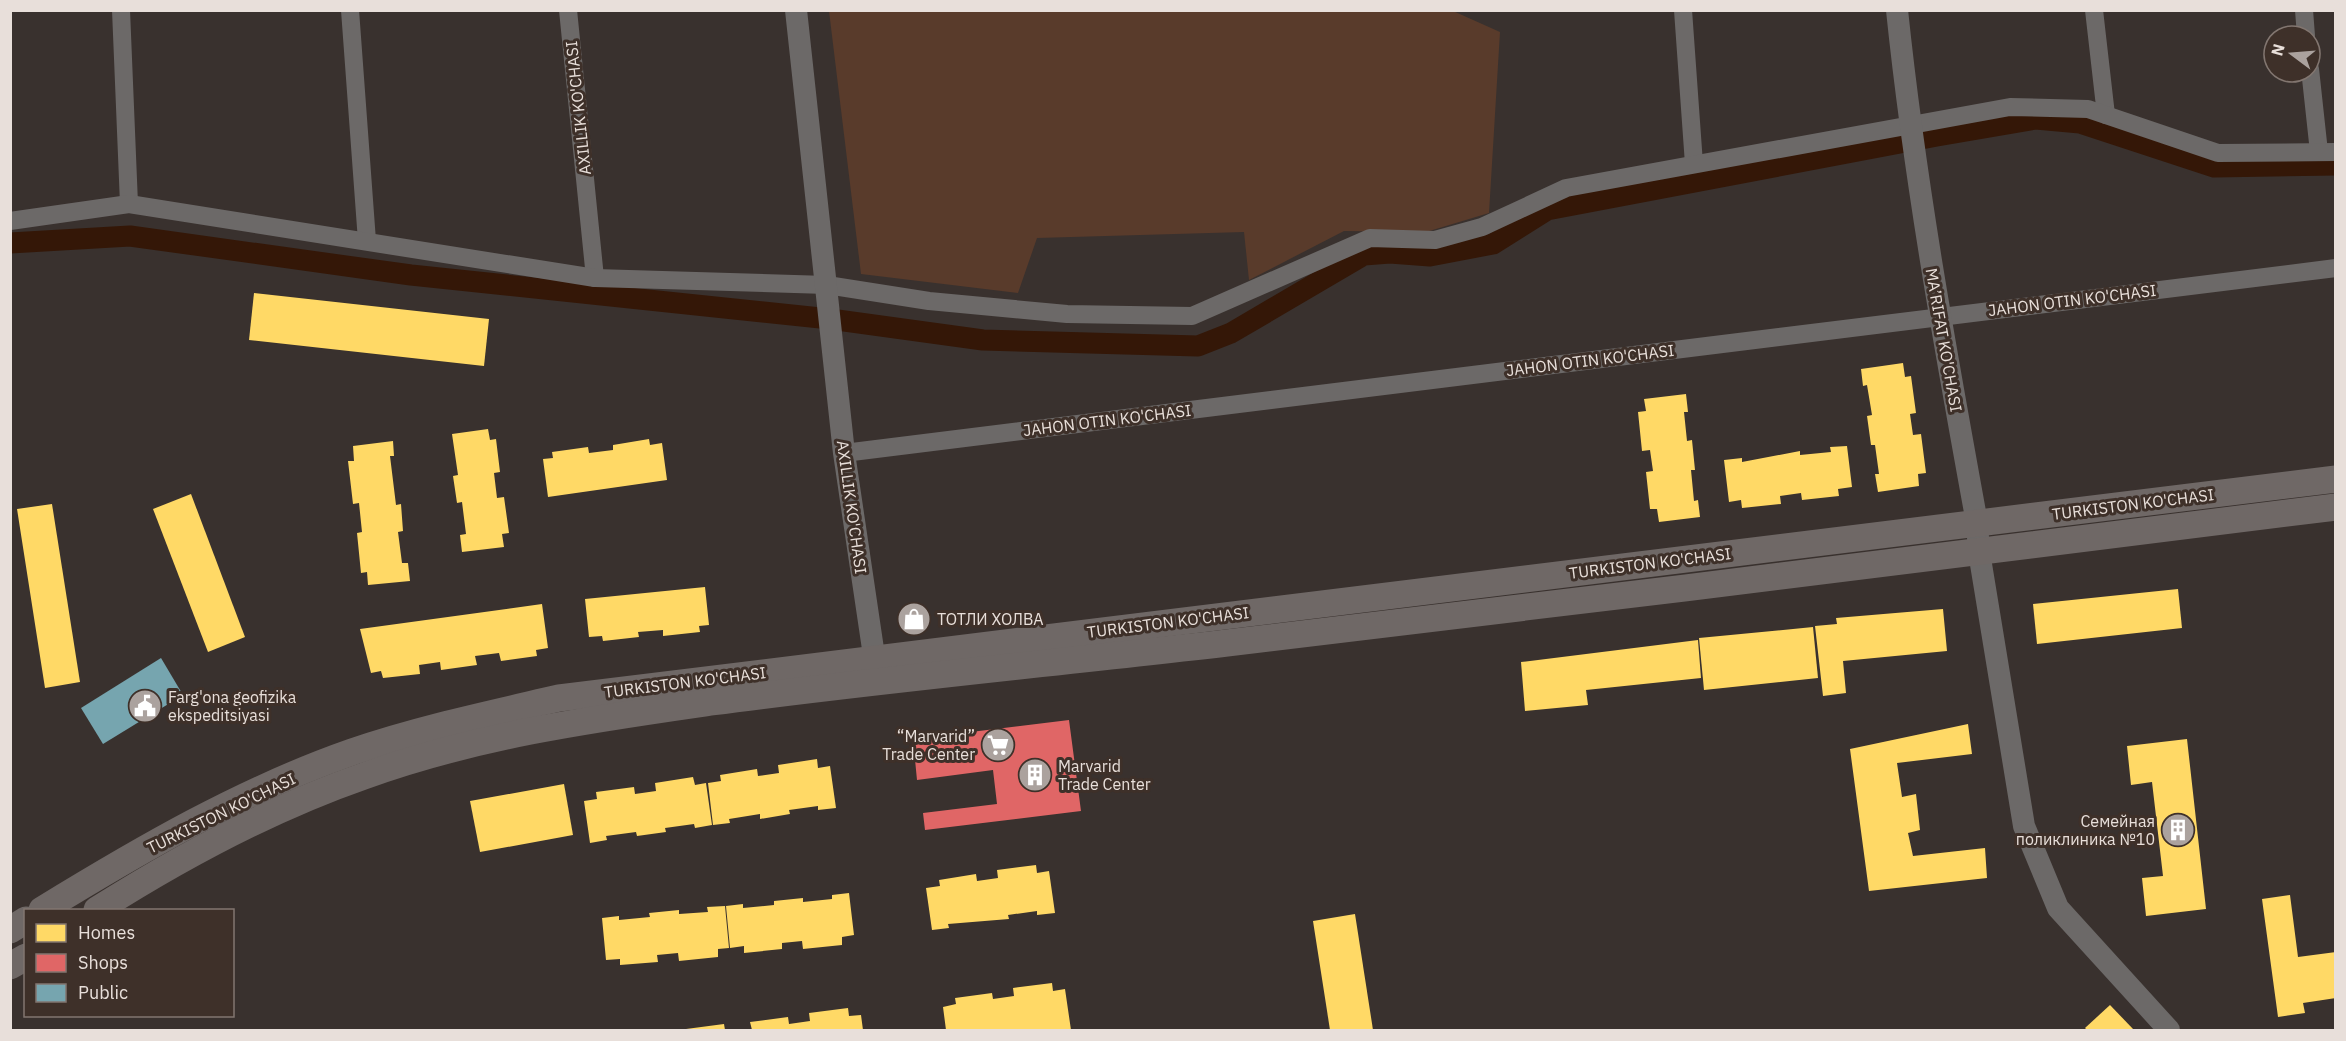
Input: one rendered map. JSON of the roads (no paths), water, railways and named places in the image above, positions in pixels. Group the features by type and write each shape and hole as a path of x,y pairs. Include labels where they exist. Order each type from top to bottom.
{"main road":[{"name":"TURKISTON KO'CHASI","path":"99,909 159,871 254,820 364,775 479,740 563,723 876,669 1977,523 2336,479"},
{"name":"TURKISTON KO'CHASI","path":"44,909 121,862 242,799 352,752 461,721 559,698 876,669 1138,653 2336,507"},
{"path":"10,930 24,921"},
{"path":"10,966 24,958"}],"street":[{"path":"121,10 129,204"},
{"path":"350,10 367,241"},
{"name":"AXILLIK KO'CHASI","path":"568,10 595,278"},
{"path":"796,10 827,290"},
{"path":"1683,10 1694,164"},
{"path":"1897,10 1909,126"},
{"path":"2094,10 2106,115"},
{"path":"10,221 129,204 595,278 827,290 1067,314 1192,316 1370,238 1435,240 1482,227 1566,188 2010,107 2088,108 2218,153 2327,152 2313,84"},
{"name":"MA’RIFAT KO'CHASI","path":"1909,126 1939,317 1977,523 1979,552 2024,826 2058,908 2169,1030"},
{"name":"JAHON OTIN KO'CHASI","path":"843,453 2336,268"},
{"name":"AXILLIK KO'CHASI","path":"827,290 843,453 876,669"}],"waterway":[{"path":"10,243 130,236 411,275 830,319 983,340 1198,346 1231,333 1364,255 1390,253 1430,256 1493,244 1547,210 2036,119 2080,123 2214,167 2336,165"}],"place":[{"name":"ТОТЛИ ХОЛВА","path":"914,619"},
{"name":"Farg'ona geofizika ekspeditsiyasi","path":"145,706"},
{"name":"“Marvarid” Trade Center","path":"998,745"},
{"name":"Marvarid Trade Center","path":"1035,775"},
{"name":"Семейная поликлиника №10","path":"2178,830"}]}
